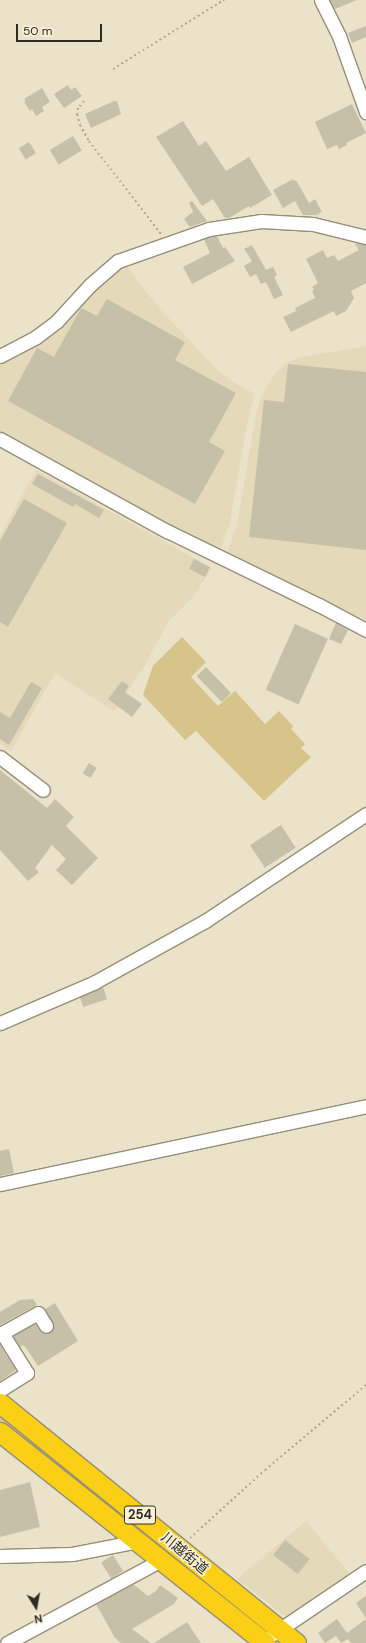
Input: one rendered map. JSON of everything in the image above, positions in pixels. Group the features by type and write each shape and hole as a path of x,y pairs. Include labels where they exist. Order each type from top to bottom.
{"highway":[{"name":"川越街道","path":"0,1403 180,1547 278,1630 296,1643"},
{"name":"川越街道","path":"0,1432 138,1541 263,1643"},
{"path":"161,1560 180,1547"}],"street":[{"path":"321,0 344,49 366,112"},
{"path":"0,356 36,337 58,320 90,285 118,261 209,228 261,221 313,224 366,238"},
{"path":"0,439 167,531 366,630"},
{"path":"0,757 43,790"},
{"path":"0,1023 95,982 205,920 366,814"},
{"path":"0,1184 366,1106"},
{"path":"0,1390 27,1373 2,1334 38,1313 46,1326"},
{"path":"0,1556 72,1554 138,1541"},
{"path":"7,1643 161,1560"},
{"path":"263,1643 278,1630 366,1571"}],"path":[{"path":"113,69 224,0"},
{"path":"84,100 78,108 77,114 80,125 89,141 168,243"},
{"path":"180,1547 265,1470 366,1385"}],"shaded area":[{"path":"123,262 160,309 219,371 232,381 255,394 247,424 230,522 219,554 0,434 0,361"},
{"path":"366,346 366,620 226,556 237,526 256,414 262,395 274,375 286,363 300,357"},
{"path":"36,470 212,568 194,596 169,621 142,670 114,711 55,673 11,751 0,744 0,536"},
{"path":"182,637 206,662 191,677 218,706 235,691 265,724 279,711 293,726 291,729 305,744 301,748 311,757 264,801 196,731 185,740 143,695 153,666"},
{"path":"0,1409 169,1550 163,1554 0,1427"},
{"path":"306,1521 350,1574 286,1617 237,1579"}],"building":[{"path":"330,0 357,0 335,9"},
{"path":"366,26 366,37 352,43 348,33"},
{"path":"68,85 71,90 75,87 82,96 64,108 54,94"},
{"path":"42,88 50,102 42,107 44,111 36,116 32,109 30,111 24,102 26,101 24,99"},
{"path":"117,101 121,114 91,128 85,114"},
{"path":"352,104 366,133 346,143 347,145 339,149 337,145 327,149 315,122"},
{"path":"183,121 199,146 206,141 226,171 249,157 272,195 229,218 225,218 213,199 202,206 156,137"},
{"path":"73,136 82,151 59,164 50,150"},
{"path":"29,142 36,153 26,159 19,148"},
{"path":"293,179 294,181 296,180 309,203 315,199 322,212 318,215 303,215 295,201 283,208 273,190"},
{"path":"192,201 207,221 190,227 184,219 193,212 189,203"},
{"path":"217,236 223,248 225,247 235,261 192,284 183,267 210,253 204,239"},
{"path":"355,244 366,245 366,283 351,291 354,298 346,311 336,316 334,311 291,332 283,317 296,311 295,308 315,298 312,287 318,283 306,259 323,250 327,258 334,255 338,261 359,250"},
{"path":"252,245 266,270 273,267 277,275 274,277 283,295 274,299 266,282 261,284 256,274 250,277 244,266 252,261 244,249"},
{"path":"107,299 185,342 175,360 236,393 209,442 225,451 195,504 8,401 37,348 54,357 81,308 97,316"},
{"path":"288,364 366,372 366,550 249,537 264,400 284,402"},
{"path":"38,474 104,510 99,518 75,504 73,507 32,484"},
{"path":"24,499 67,523 8,627 0,622 0,541"},
{"path":"194,559 210,567 205,577 189,569"},
{"path":"336,623 348,630 341,644 329,639"},
{"path":"295,624 328,639 299,704 266,690"},
{"path":"206,667 231,693 222,702 197,676"},
{"path":"122,681 129,686 125,692 142,704 132,717 108,699"},
{"path":"31,682 42,688 9,745 0,739 0,712 10,718"},
{"path":"89,763 97,768 90,778 83,773"},
{"path":"0,770 47,808 55,799 74,817 66,826 98,858 72,885 56,870 66,859 52,845 35,868 39,872 28,881 0,850"},
{"path":"281,825 296,848 265,868 250,845"},
{"path":"103,987 107,999 83,1007 79,995"},
{"path":"9,1149 14,1173 0,1176 0,1151"},
{"path":"33,1299 37,1305 0,1325 0,1312 20,1300"},
{"path":"55,1303 78,1341 38,1366 24,1345 20,1347 13,1336 35,1324 42,1333 50,1333 54,1325 45,1309"},
{"path":"0,1345 16,1370 0,1381"},
{"path":"30,1482 40,1527 0,1537 0,1490"},
{"path":"285,1540 309,1559 298,1574 273,1555"},
{"path":"113,1555 123,1571 111,1579 101,1562"},
{"path":"133,1584 148,1596 156,1591 160,1585 178,1598 174,1604 132,1629 151,1643 121,1643 115,1638 96,1604"},
{"path":"366,1596 366,1618 356,1603"},
{"path":"337,1619 347,1633 366,1619 366,1643 351,1643 348,1639 341,1643 336,1636 325,1643 318,1633"},
{"path":"187,1622 201,1643 154,1643"}]}
